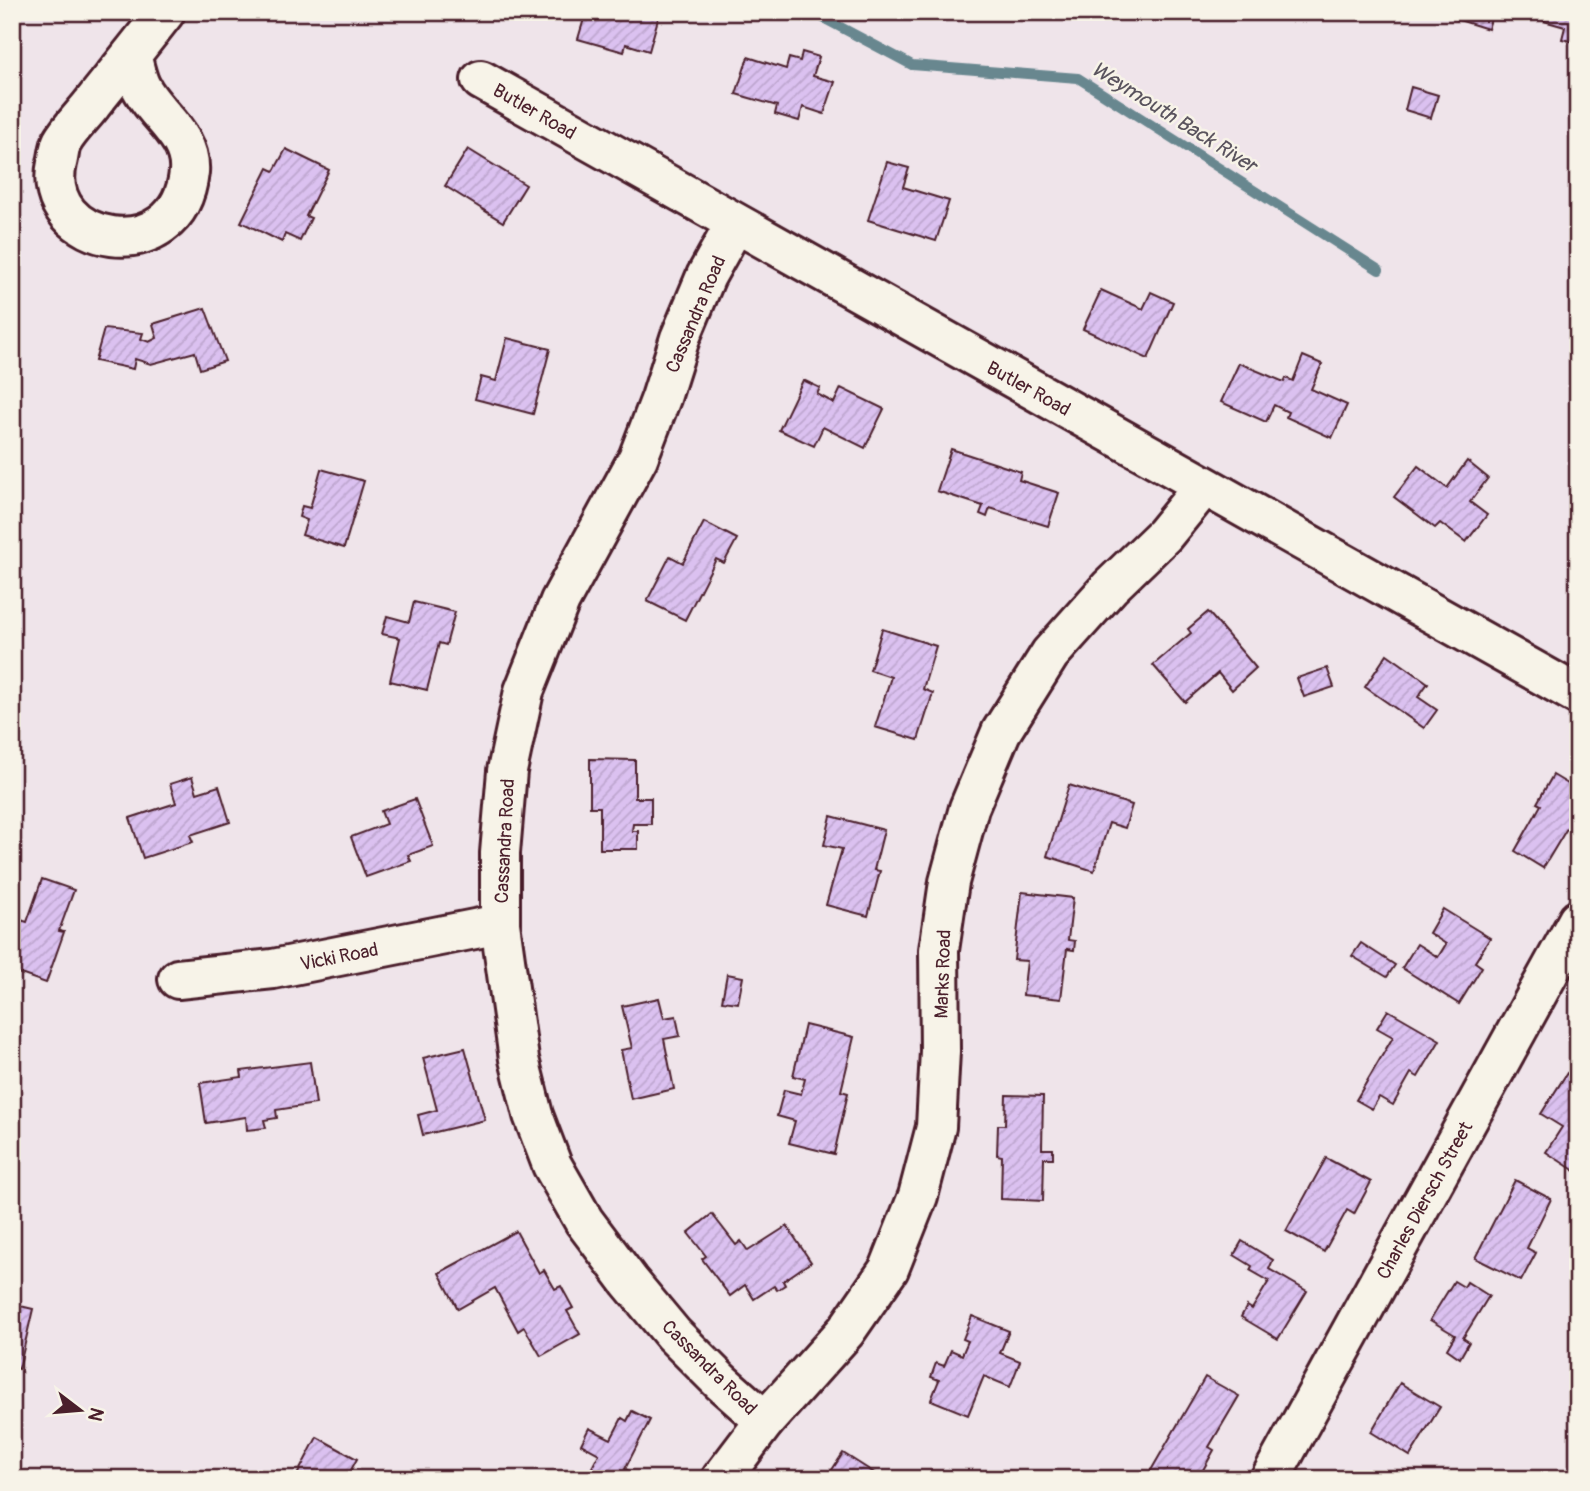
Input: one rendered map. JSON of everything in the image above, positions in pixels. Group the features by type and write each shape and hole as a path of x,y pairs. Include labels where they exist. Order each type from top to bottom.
{"street":[{"path":"131,55 141,86 163,118 183,140 189,169 183,199 161,225 140,236 120,238 93,233 73,218 59,198 54,177 62,142 165,12"},
{"name":"Butler Road","path":"481,80 1578,695"},
{"name":"Cassandra Road","path":"735,224 706,276 680,338 638,458 561,601 524,691 508,771 500,853 500,924 519,1059 533,1115 552,1165 584,1221 673,1334 765,1421"},
{"name":"Marks Road","path":"722,1479 765,1421 846,1331 889,1269 918,1196 936,1127 940,1051 939,950 949,882 969,808 1001,733 1050,654 1110,587 1164,535 1204,486"},
{"name":"Charles Diersch Street","path":"1269,1479 1578,920"},
{"name":"Vicki Road","path":"178,979 273,969 500,924"}],"building":[{"path":"586,12 660,12 649,51 626,44 624,52 578,39"},
{"path":"1447,12 1493,12 1488,29 1446,16"},
{"path":"1547,12 1578,12 1578,43 1562,39 1565,27 1544,21"},
{"path":"802,52 819,57 813,76 835,82 824,114 803,107 799,121 775,114 777,106 736,94 748,57 786,69 789,58 800,61"},
{"path":"1411,87 1438,95 1431,118 1405,110"},
{"path":"286,149 329,170 306,216 311,218 300,241 285,234 282,242 241,222 268,168 274,171"},
{"path":"468,149 526,185 503,222 445,186"},
{"path":"887,162 909,168 903,187 949,201 936,241 868,220"},
{"path":"1101,290 1143,309 1151,292 1173,302 1148,359 1083,329"},
{"path":"205,308 225,361 200,369 195,352 151,364 135,359 133,369 95,361 104,329 143,333 141,339 149,342 157,338 153,324"},
{"path":"507,338 550,349 533,414 475,399 481,377 496,381"},
{"path":"1303,356 1322,364 1311,389 1347,405 1332,438 1286,417 1288,412 1274,405 1266,422 1221,402 1239,363 1284,382 1286,378 1293,381"},
{"path":"803,380 820,388 817,394 834,403 841,388 884,409 865,448 823,427 814,446 779,430"},
{"path":"951,449 1021,472 1019,480 1059,493 1048,526 990,508 987,517 980,514 983,506 937,491"},
{"path":"1467,461 1488,478 1470,502 1487,515 1466,542 1440,523 1435,528 1394,497 1418,466 1447,488"},
{"path":"321,469 364,481 344,548 302,535 307,520 299,517 302,506 310,508"},
{"path":"704,522 737,539 724,563 716,559 685,620 647,601 670,556 683,563"},
{"path":"414,602 455,612 446,645 439,643 427,690 390,681 400,638 382,634 387,616 409,622"},
{"path":"1208,612 1256,668 1232,690 1218,673 1185,702 1153,665 1191,633 1188,629"},
{"path":"882,629 936,646 923,689 933,693 918,740 875,727 891,677 870,670"},
{"path":"1387,654 1428,683 1418,697 1437,710 1424,728 1365,687"},
{"path":"1327,668 1334,687 1304,697 1297,678"},
{"path":"590,759 635,760 635,798 651,798 651,824 633,824 632,831 638,831 638,849 600,849 600,807 590,807"},
{"path":"1553,775 1578,790 1578,810 1543,868 1515,851 1541,805 1537,803"},
{"path":"192,777 197,793 219,786 230,822 190,835 193,842 143,858 130,818 176,803 170,784"},
{"path":"1069,785 1132,805 1125,828 1109,823 1094,871 1047,856"},
{"path":"415,799 433,846 408,855 411,861 366,877 351,837 386,824 381,811"},
{"path":"831,816 884,830 874,870 880,871 868,916 826,905 842,849 824,845"},
{"path":"42,879 74,890 59,931 64,932 46,983 12,971 12,946 21,920 27,922"},
{"path":"1022,892 1073,898 1068,940 1075,941 1074,950 1067,949 1061,999 1023,995 1027,961 1014,960"},
{"path":"1443,909 1490,938 1475,962 1482,967 1459,1004 1402,968 1417,944 1438,957 1446,944 1429,933"},
{"path":"1361,943 1395,965 1387,977 1352,956"},
{"path":"727,974 743,977 738,1003 722,1001"},
{"path":"659,998 664,1018 676,1016 680,1036 664,1039 674,1089 631,1099 621,1050 632,1048 622,1006"},
{"path":"1388,1010 1440,1040 1418,1077 1411,1073 1393,1105 1379,1097 1372,1109 1356,1100 1393,1037 1377,1028"},
{"path":"805,1025 854,1037 841,1091 848,1093 834,1154 789,1143 795,1121 777,1116 784,1090 801,1094 805,1079 793,1076"},
{"path":"465,1048 485,1120 423,1135 418,1115 437,1110 423,1058"},
{"path":"310,1062 316,1104 276,1110 277,1118 264,1120 266,1128 247,1130 246,1117 206,1123 200,1083 242,1077 241,1071"},
{"path":"1567,1073 1578,1080 1578,1127 1575,1131 1578,1133 1578,1173 1546,1152 1562,1127 1541,1114"},
{"path":"1006,1095 1043,1096 1042,1149 1053,1149 1053,1158 1044,1158 1043,1201 1001,1199 1002,1156 997,1155 998,1125 1005,1125"},
{"path":"1326,1158 1371,1182 1354,1214 1347,1210 1324,1252 1286,1231"},
{"path":"1515,1180 1551,1199 1527,1248 1536,1253 1521,1281 1475,1258"},
{"path":"712,1214 736,1245 741,1241 748,1251 787,1226 811,1262 783,1281 785,1285 777,1290 774,1286 754,1299 745,1285 730,1296 702,1259 706,1256 688,1233"},
{"path":"516,1231 539,1273 544,1270 555,1289 561,1286 573,1308 567,1311 580,1334 541,1356 524,1327 518,1331 495,1288 458,1309 439,1273"},
{"path":"1242,1241 1273,1260 1269,1269 1307,1291 1278,1339 1241,1317 1247,1306 1252,1309 1269,1281 1250,1270 1252,1266 1234,1255"},
{"path":"1454,1281 1464,1287 1467,1282 1489,1296 1463,1338 1469,1342 1460,1358 1447,1349 1455,1335 1430,1320"},
{"path":"12,1304 33,1309 19,1369 12,1367"},
{"path":"972,1316 1009,1331 1000,1353 1020,1361 1010,1387 984,1376 968,1415 931,1400 939,1380 931,1377 936,1363 944,1366 951,1350 962,1355 968,1341 963,1339"},
{"path":"1205,1377 1239,1396 1209,1447 1214,1450 1198,1479 1146,1479"},
{"path":"1400,1383 1440,1407 1410,1456 1371,1432"},
{"path":"632,1411 650,1420 625,1469 635,1474 632,1479 586,1479 599,1454 581,1444 589,1428 611,1439 622,1418 627,1421"},
{"path":"317,1437 357,1459 346,1479 295,1479"},
{"path":"843,1453 876,1474 873,1479 826,1479"}],"waterway":[{"name":"Weymouth Back River","path":"812,12 912,65 1078,78 1379,270"}]}
